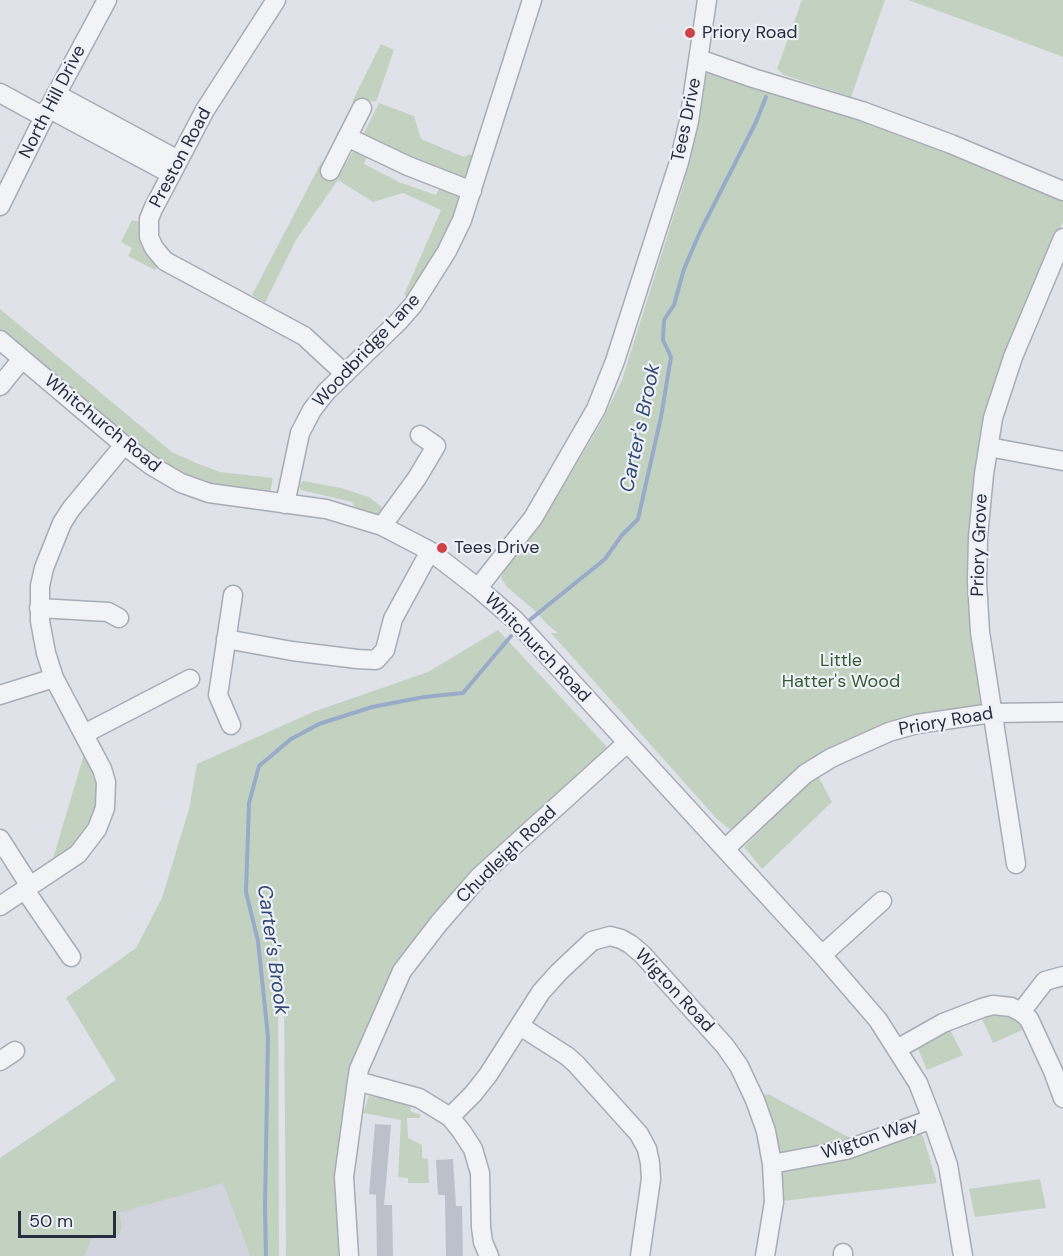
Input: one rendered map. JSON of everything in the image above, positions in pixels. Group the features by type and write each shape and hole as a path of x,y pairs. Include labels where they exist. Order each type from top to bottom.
{"street":[{"name":"North Hill Drive","path":"0,206 49,106 106,0"},
{"name":"Preston Road","path":"276,0 205,110 149,219 149,237 154,248 165,261 304,336 345,374"},
{"name":"Woodbridge Lane","path":"285,504 300,433 312,410 345,374 384,338 413,305 447,251 462,220 532,0"},
{"name":"Tees Drive","path":"478,588 533,518 596,409 615,361 679,162 689,121 707,0"},
{"path":"699,59 862,111 951,144 1063,191"},
{"path":"0,93 49,106 175,167"},
{"path":"330,171 362,108"},
{"path":"347,137 408,166 471,191"},
{"name":"Priory Grove","path":"1016,864 980,632 977,582 978,537 984,474 993,418 1013,357 1063,238"},
{"name":"Whitchurch Road","path":"0,340 124,445 152,466 181,483 209,493 336,512 382,526 430,551 478,588 515,621 822,955 878,1020 918,1083 932,1119 948,1165 963,1256"},
{"path":"0,386 22,359"},
{"path":"382,526 417,478 436,446 420,435"},
{"path":"0,906 78,854 91,838 102,819 105,808 106,782 102,769 54,678 42,637 39,608 44,568 62,523 124,445"},
{"path":"989,447 1063,461"},
{"path":"226,639 292,651 376,660 385,650 393,619 430,551"},
{"path":"231,725 218,695 233,595"},
{"path":"39,608 108,612 119,618"},
{"path":"0,694 54,678"},
{"path":"84,734 190,679"},
{"name":"Priory Road","path":"725,849 805,774 831,758 890,732 917,724 992,713 1063,712"},
{"name":"Chudleigh Road","path":"349,1256 344,1177 357,1081 402,971 479,877 627,743"},
{"path":"0,839 71,957"},
{"path":"822,955 882,901"},
{"name":"Wigton Road","path":"450,1117 488,1075 541,992 584,946 610,936 621,939 642,954 725,1046 739,1066 755,1100 766,1131 772,1164 774,1202 765,1256"},
{"path":"1022,1012 1045,981 1063,976"},
{"path":"897,1049 944,1023 982,1008 1000,1005 1011,1007 1022,1012 1029,1019 1063,1098"},
{"path":"520,1026 576,1064 639,1134 647,1149 651,1179 639,1256"},
{"path":"357,1081 418,1098 450,1117 473,1149 480,1173 481,1227 483,1242 489,1256"},
{"name":"Wigton Way","path":"772,1164 846,1150 932,1119"}],"shaded area":[{"path":"223,1182 250,1256 85,1256 92,1239 122,1225 118,1213"}],"green space":[{"path":"802,0 885,0 851,97 784,75 777,69"},
{"path":"908,0 1063,0 1063,57 1002,34"},
{"path":"381,44 394,50 376,102 370,101 362,108 352,102"},
{"name":"Little Hatter's Wood","path":"707,71 803,98 1034,184 1063,201 1063,222 1023,310 986,424 981,703 975,708 912,716 883,724 856,736 804,768 736,828 729,829 717,819 551,633 558,633 507,587 501,578 559,493 601,423 622,380 684,183"},
{"path":"379,103 414,116 421,139 464,157 469,154 477,157 472,175 465,179 456,177 362,137"},
{"path":"354,150 368,155 364,164 399,182 436,195 441,185 462,194 463,206 413,298 404,295 441,210 403,193 373,202 338,180 296,240 265,303 252,295 322,161 337,179"},
{"path":"132,220 140,222 139,231 143,248 158,266 155,270 128,256 132,248 121,242"},
{"path":"0,309 172,452 220,472 273,478 270,494 205,484 162,463 0,330"},
{"path":"303,481 341,488 369,497 383,508 377,516 354,506 352,502 301,490 299,486"},
{"path":"498,630 608,748 445,903 353,1067 342,1256 286,1256 284,1001 278,944 279,1256 250,1256 223,1183 119,1213 122,1226 120,1234 92,1239 85,1256 0,1256 0,1158 116,1080 66,998 136,948 162,898 189,809 197,764 313,712 428,672"},
{"path":"85,751 100,784 96,816 74,845 52,862"},
{"path":"817,774 832,802 762,869 744,847"},
{"path":"999,1013 1010,1016 1019,1023 1023,1030 993,1043 982,1019"},
{"path":"950,1030 963,1055 927,1070 918,1049"},
{"path":"768,1094 852,1139 916,1130 923,1136 937,1183 782,1201 759,1098"},
{"path":"369,1096 410,1103 411,1112 420,1114 420,1118 407,1118 408,1138 422,1145 422,1158 428,1159 429,1183 408,1183 408,1178 398,1177 401,1120 363,1113"},
{"path":"1040,1179 1046,1208 975,1217 969,1189"}],"building":[{"path":"375,1124 391,1125 384,1205 392,1205 393,1256 377,1256 376,1195 369,1194"},
{"path":"453,1159 456,1206 462,1206 463,1256 446,1256 445,1195 438,1195 436,1160"}],"waterway":[{"name":"Carter's Brook","path":"526,623 605,559 622,535 638,519 661,417 671,357 663,340 664,320 674,305 684,269 700,232 756,122 766,97"},
{"name":"Carter's Brook","path":"266,1256 268,1037 258,941 246,892 249,803 259,766 291,739 319,724 372,707 424,697 463,693 511,636"}],"place":[{"name":"Priory Road","path":"690,33"},
{"name":"Tees Drive","path":"442,548"}]}
